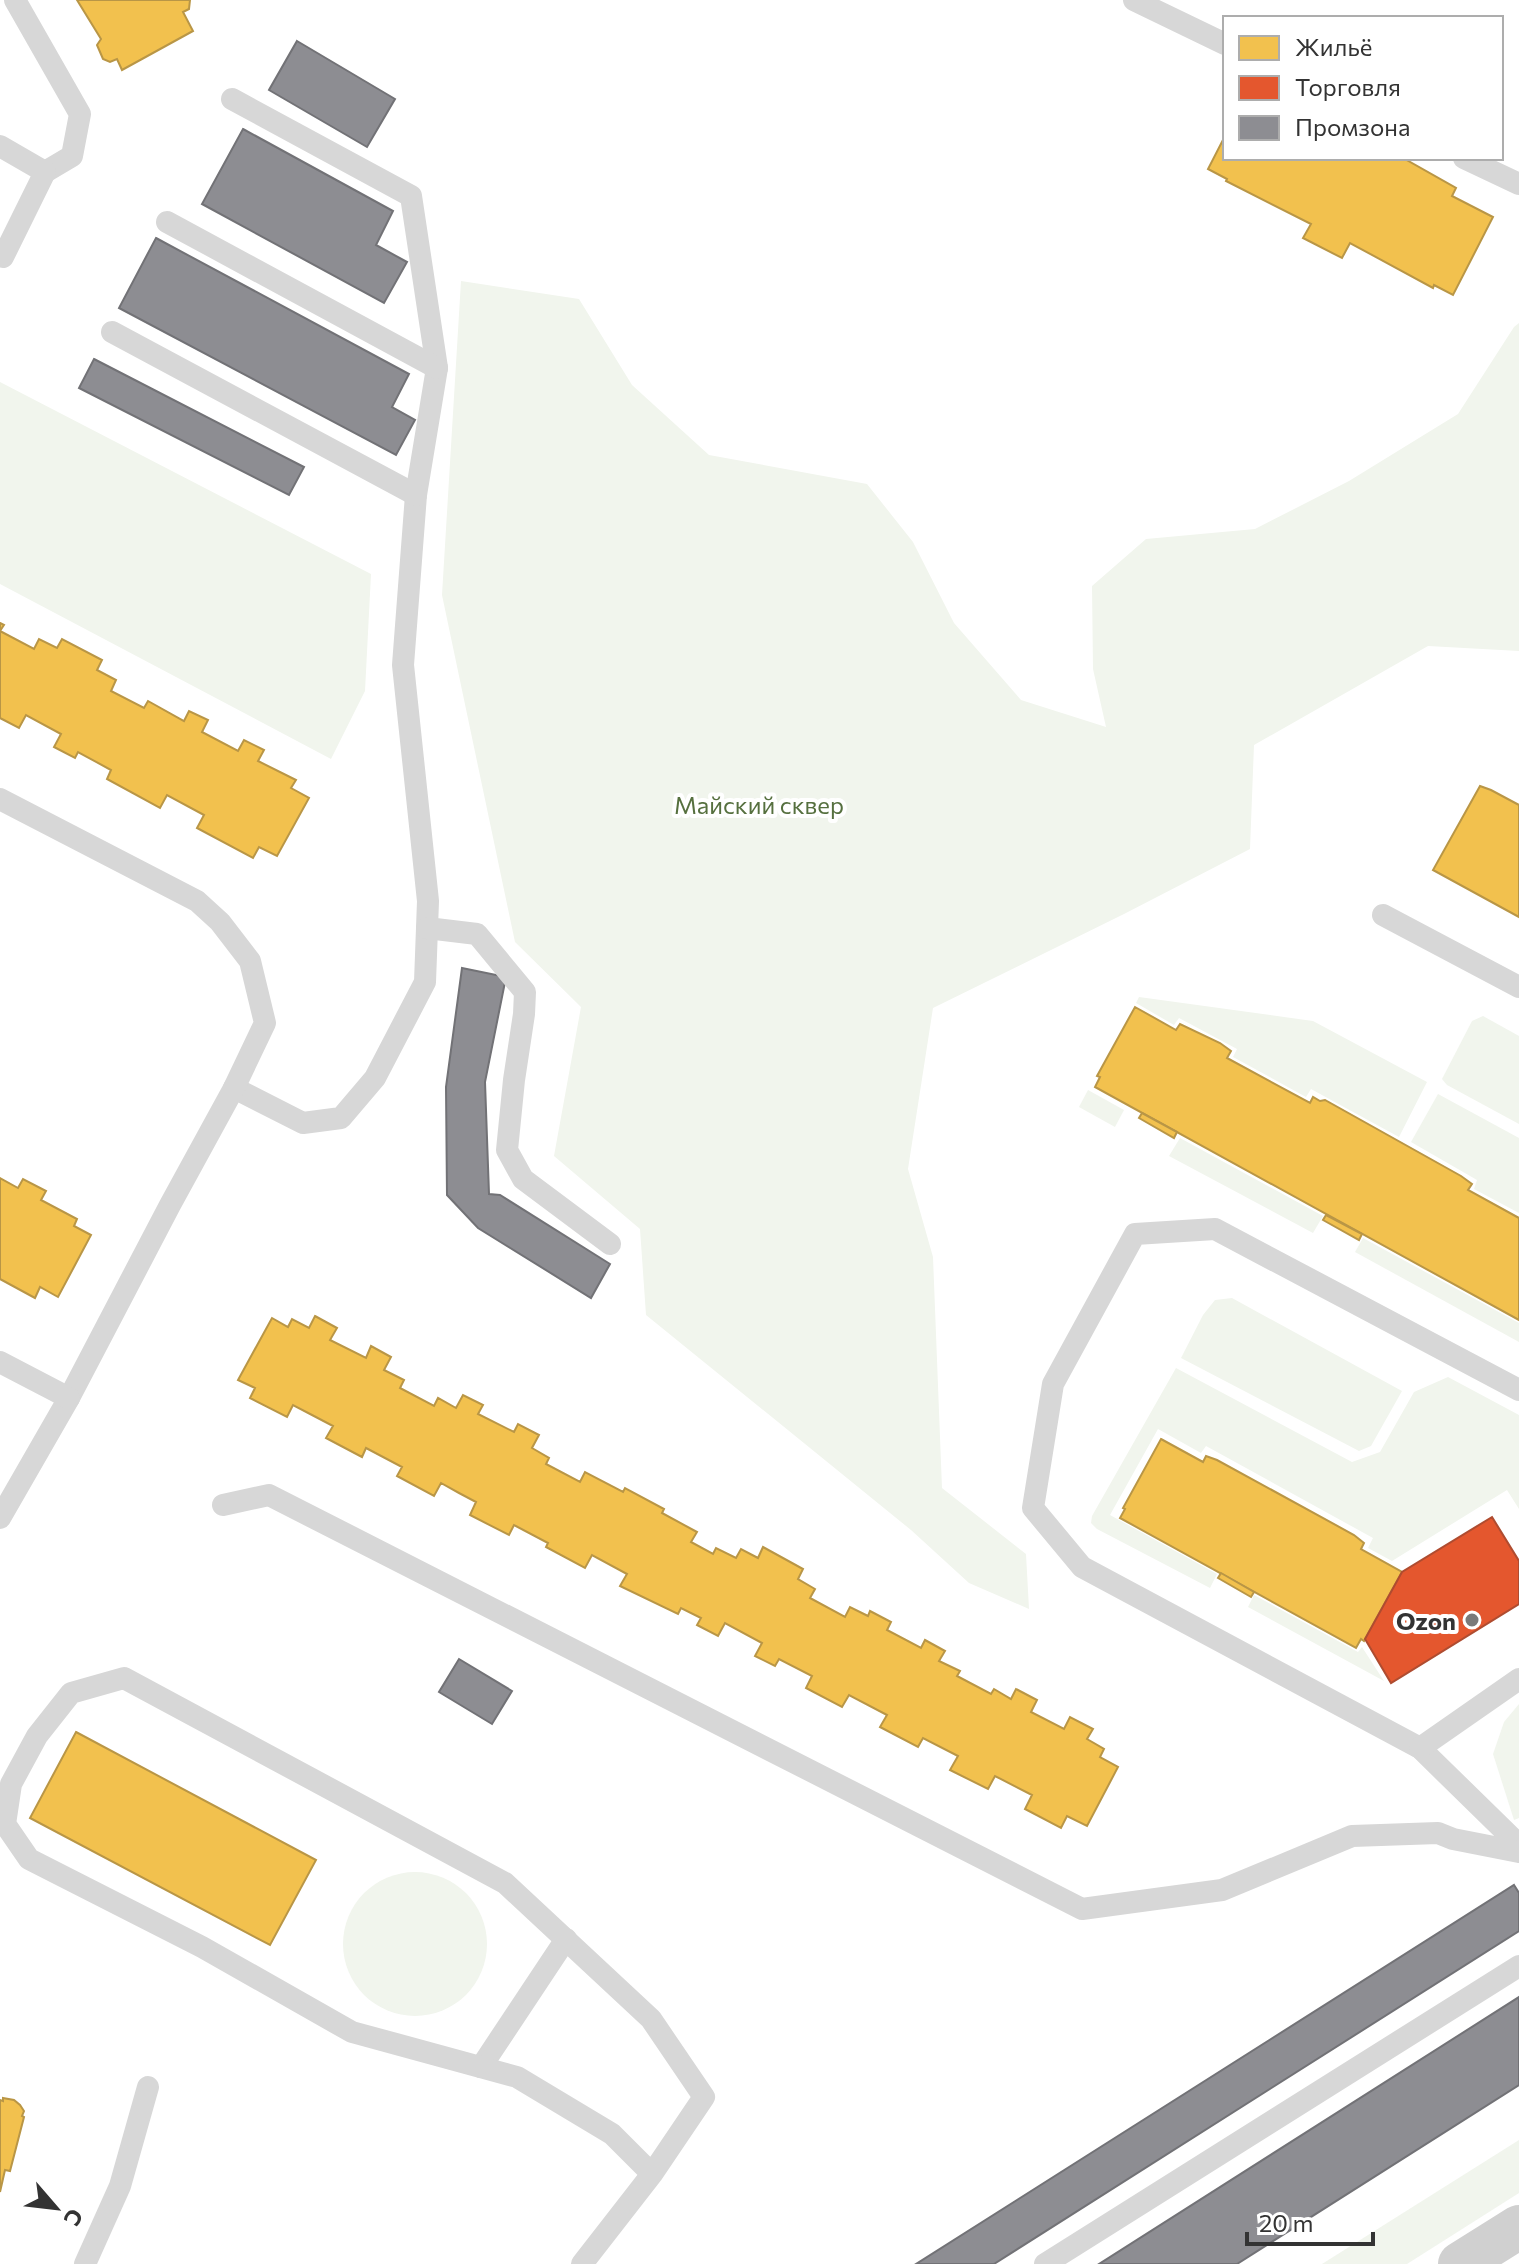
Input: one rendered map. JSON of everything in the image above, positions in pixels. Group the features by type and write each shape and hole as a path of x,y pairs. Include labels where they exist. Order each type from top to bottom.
{"main road":[{"path":"1460,2264 1519,2227"}],"lane":[{"path":"0,255 3,257 45,172 72,156 80,114 15,0"},
{"path":"1134,0 1223,43"},
{"path":"232,99 411,196 437,368 416,495 403,665 428,901 425,982 375,1078 341,1118 303,1123 234,1088"},
{"path":"0,146 45,172"},
{"path":"1468,160 1519,184"},
{"path":"167,222 437,368"},
{"path":"112,332 416,495"},
{"path":"0,799 197,901 220,922 250,961 265,1023 234,1088 69,1398 0,1518"},
{"path":"1383,915 1519,987"},
{"path":"427,928 477,934 525,992 507,1150 523,1179 610,1244"},
{"path":"1519,1390 1215,1229 1135,1234 1053,1384 1033,1508 1082,1567 1420,1748 1519,1845"},
{"path":"0,1362 69,1398"},
{"path":"223,1505 269,1495 1082,1909 1222,1890 1352,1836 1438,1833 1453,1839 1519,1852"},
{"path":"582,2264 652,2174 704,2097 651,2019 505,1883 124,1678 71,1693 37,1736 11,1784 5,1824 29,1859 202,1947 352,2032 517,2077 612,2134 652,2174"},
{"path":"1420,1748 1519,1679"},
{"path":"481,2067 566,1939"},
{"path":"1045,2264 1519,1966"},
{"path":"85,2264 120,2186 148,2087"}],"green space":[{"name":"Майский сквер","path":"461,281 579,299 632,385 709,455 867,484 913,542 954,623 1021,700 1106,727 1093,669 1092,586 1146,539 1255,529 1349,481 1458,414 1519,323 1519,651 1428,646 1254,745 1250,849 933,1008 908,1169 933,1257 942,1488 1026,1554 1029,1609 969,1583 911,1530 646,1315 640,1229 554,1156 581,1007 515,942 442,595"},
{"path":"0,382 371,574 365,691 331,759 0,584"},
{"path":"1139,997 1313,1021 1427,1082 1399,1137 1311,1089 1306,1097 1233,1057 1237,1049 1179,1018 1174,1025 1136,1003"},
{"path":"1483,1016 1519,1036 1519,1124 1447,1085 1442,1079 1472,1021"},
{"path":"1088,1090 1124,1110 1115,1127 1079,1107"},
{"path":"1438,1094 1519,1138 1519,1213 1474,1189 1477,1180 1411,1142"},
{"path":"1180,1138 1323,1216 1313,1233 1169,1156"},
{"path":"1363,1238 1519,1323 1519,1342 1355,1252"},
{"path":"1232,1298 1402,1391 1371,1446 1359,1451 1181,1358 1203,1315 1215,1300"},
{"path":"1176,1368 1352,1462 1380,1452 1414,1392 1448,1377 1519,1415 1519,1509 1507,1490 1392,1561 1368,1548 1373,1538 1206,1446 1201,1453 1158,1429 1110,1515 1217,1574 1210,1588 1091,1523 1092,1516"},
{"path":"1254,1595 1358,1652 1362,1647 1384,1681 1248,1607"},
{"path":"1519,1704 1519,1818 1514,1820 1493,1754 1504,1722"},
{"path":"415,1872 442,1878 466,1893 481,1917 487,1944 481,1971 466,1995 442,2010 415,2016 388,2010 364,1995 349,1971 343,1944 349,1917 364,1893 388,1878"},
{"path":"1519,2140 1519,2193 1407,2264 1322,2264"}],"building: Жильё":[{"path":"77,0 190,0 189,9 183,12 193,31 122,70 117,59 110,62 103,59 97,45 101,39"},
{"path":"1223,140 1223,160 1407,160 1456,188 1452,196 1493,217 1453,295 1434,285 1433,288 1350,243 1342,258 1303,238 1311,224 1208,169"},
{"path":"0,631 34,649 39,639 57,648 62,639 102,660 97,670 116,680 111,691 144,708 148,701 184,721 189,711 208,720 202,732 238,751 244,740 264,750 258,761 296,780 291,788 309,798 277,856 259,847 253,858 197,828 204,815 167,795 160,808 107,779 111,770 78,752 75,758 54,747 61,734 26,715 19,728 0,718"},
{"path":"1480,786 1519,805 1519,917 1433,870"},
{"path":"1135,1007 1176,1030 1180,1024 1220,1043 1231,1051 1227,1058 1310,1103 1313,1097 1325,1100 1461,1176 1472,1184 1468,1190 1519,1218 1519,1320 1095,1087 1100,1077 1097,1076"},
{"path":"1142,1113 1177,1132 1174,1138 1139,1118"},
{"path":"0,1178 18,1188 23,1179 46,1191 41,1200 77,1219 74,1226 91,1235 58,1297 40,1287 35,1298 0,1279"},
{"path":"1326,1215 1362,1234 1359,1240 1323,1220"},
{"path":"315,1316 337,1328 330,1340 366,1358 371,1346 391,1357 384,1370 404,1380 400,1388 434,1406 438,1398 456,1408 463,1395 483,1405 478,1414 514,1432 518,1424 539,1435 532,1448 549,1458 546,1464 580,1482 585,1472 623,1492 625,1488 664,1509 662,1513 697,1532 691,1542 713,1554 716,1548 736,1558 741,1549 758,1558 763,1547 803,1569 798,1579 815,1589 810,1598 845,1617 850,1607 868,1616 870,1611 891,1622 887,1630 921,1648 925,1640 945,1651 939,1661 960,1671 957,1676 991,1694 994,1689 1011,1699 1016,1689 1037,1700 1031,1712 1064,1729 1070,1717 1093,1729 1087,1739 1104,1749 1100,1757 1118,1767 1087,1826 1067,1816 1061,1828 1025,1809 1032,1795 995,1776 988,1789 950,1770 958,1756 923,1738 918,1747 880,1727 887,1715 849,1695 842,1707 806,1688 812,1676 779,1659 775,1666 755,1656 762,1643 725,1623 718,1636 697,1625 701,1618 681,1608 678,1614 620,1586 627,1574 592,1555 585,1568 514,1525 509,1535 470,1515 476,1502 441,1483 434,1496 397,1476 402,1467 366,1448 362,1457 326,1438 333,1426 293,1405 287,1417 250,1398 255,1388 238,1380 272,1318 288,1327 292,1319 309,1328"},
{"path":"1161,1439 1203,1462 1206,1456 1217,1460 1354,1535 1364,1543 1361,1549 1402,1572 1364,1641 1361,1639 1356,1648 1120,1518"},
{"path":"1221,1573 1254,1592 1251,1597 1218,1578"},
{"path":"76,1732 316,1860 270,1945 30,1818"},
{"path":"3,2098 20,2105 24,2117 10,2171 5,2170 0,2192 0,2100 3,2101"}],"building: Торговля":[{"path":"1492,1517 1519,1561 1519,1604 1391,1683 1365,1639 1402,1572"}],"building: Промзона":[{"path":"297,41 395,99 367,147 269,90"},
{"path":"243,129 393,211 376,245 407,262 384,303 202,204"},
{"path":"156,238 409,374 392,407 415,420 396,455 119,308"},
{"path":"94,359 304,467 289,495 79,388"},
{"path":"462,968 506,977 485,1082 489,1194 500,1195 610,1264 591,1298 478,1228 447,1195 446,1087"},
{"path":"459,1659 512,1691 492,1724 439,1692"},
{"path":"1514,1885 1519,1893 1519,1931 994,2264 916,2264"},
{"path":"1519,1997 1519,2085 1237,2264 1099,2264"}],"place":[{"name":"Ozon","path":"1472,1620"}]}
